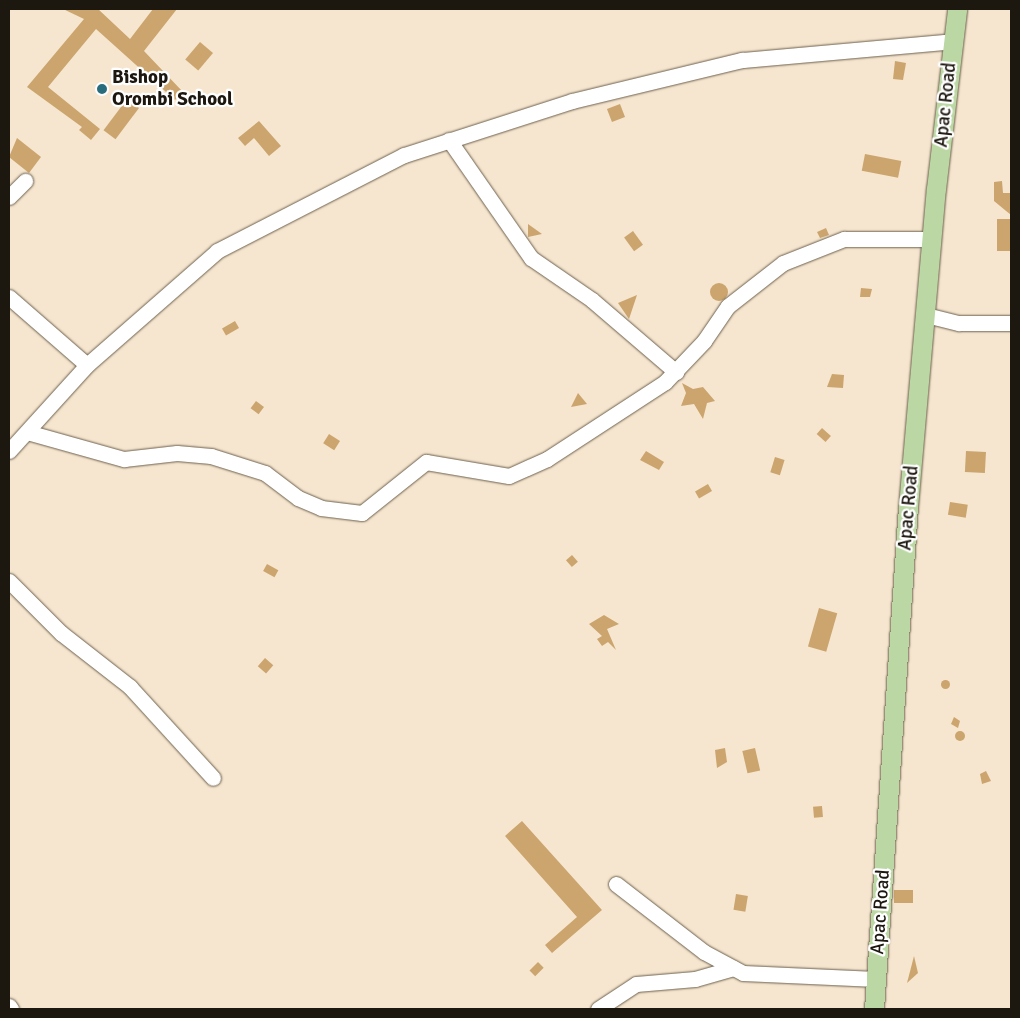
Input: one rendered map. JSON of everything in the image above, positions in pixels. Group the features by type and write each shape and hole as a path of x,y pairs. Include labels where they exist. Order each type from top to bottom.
{"main road":[{"name":"Apac Road","path":"874,1009 931,239 957,9"}],"street":[{"path":"9,451 87,364 217,250 355,177 448,140 572,101 742,60 953,41"},
{"path":"448,140 538,265 592,300 676,372"},
{"path":"9,197 25,181"},
{"path":"27,432 124,459 177,453 211,456 265,473 298,498 321,508 358,514 426,462 509,476 521,472 676,372 728,306 783,263 844,239 931,239"},
{"path":"9,297 87,364"},
{"path":"926,315 959,323 1011,323"},
{"path":"9,581 61,633 130,687 213,778"},
{"path":"616,884 704,952 743,973 876,978"},
{"path":"598,1009 636,984 695,979 733,968"}],"building":[{"path":"63,9 98,9 130,39 153,9 177,9 144,51 183,92 175,100 96,29 48,87 100,129 91,140 79,130 82,127 27,87 84,19"},
{"path":"200,42 213,53 198,71 185,60"},
{"path":"895,61 906,63 903,80 893,79"},
{"path":"127,99 139,108 116,139 104,130"},
{"path":"620,104 625,117 612,122 607,109"},
{"path":"259,121 281,146 269,156 254,138 245,146 238,138"},
{"path":"17,138 41,157 29,173 9,157"},
{"path":"865,154 901,161 898,178 862,171"},
{"path":"1002,181 1003,193 1011,193 1011,215 994,201 994,182"},
{"path":"997,219 1011,219 1011,251 997,251"},
{"path":"528,224 542,234 528,237"},
{"path":"826,228 829,235 820,238 817,232"},
{"path":"633,231 643,245 634,251 624,237"},
{"path":"719,283 725,286 728,292 725,298 719,301 713,298 710,292 713,286"},
{"path":"861,288 872,289 870,297 860,297"},
{"path":"637,295 629,319 618,303"},
{"path":"235,321 239,328 226,335 222,328"},
{"path":"832,374 844,375 843,388 827,387"},
{"path":"682,383 693,389 703,387 715,401 707,403 703,419 694,404 681,406 686,393"},
{"path":"578,393 587,404 571,407"},
{"path":"256,401 264,407 259,414 251,408"},
{"path":"822,428 831,436 826,442 817,434"},
{"path":"329,434 340,441 334,450 323,443"},
{"path":"646,451 664,462 659,470 640,460"},
{"path":"966,451 986,452 985,473 965,472"},
{"path":"775,457 785,460 780,475 770,472"},
{"path":"708,484 712,491 699,498 695,491"},
{"path":"950,502 968,505 966,518 948,515"},
{"path":"572,555 578,562 572,567 566,560"},
{"path":"267,564 278,570 274,577 263,571"},
{"path":"819,608 837,613 826,652 808,646"},
{"path":"604,615 619,624 607,629 616,650 608,642 602,646 597,639 602,636 589,624"},
{"path":"265,658 273,665 266,674 258,666"},
{"path":"945,680 949,684 945,688 941,684"},
{"path":"954,717 960,721 958,728 951,724"},
{"path":"960,731 965,736 960,741 955,736"},
{"path":"725,748 727,762 717,768 715,750"},
{"path":"755,748 760,770 748,773 742,751"},
{"path":"986,771 991,781 982,784 980,774"},
{"path":"822,806 823,817 814,818 813,807"},
{"path":"522,821 602,910 552,953 545,945 577,917 505,836"},
{"path":"894,890 913,890 913,903 894,903"},
{"path":"736,894 748,896 745,912 733,910"},
{"path":"914,956 918,973 907,983"},
{"path":"538,962 544,968 535,976 530,970"}],"place":[{"name":"Bishop Orombi School","path":"102,89"}]}
